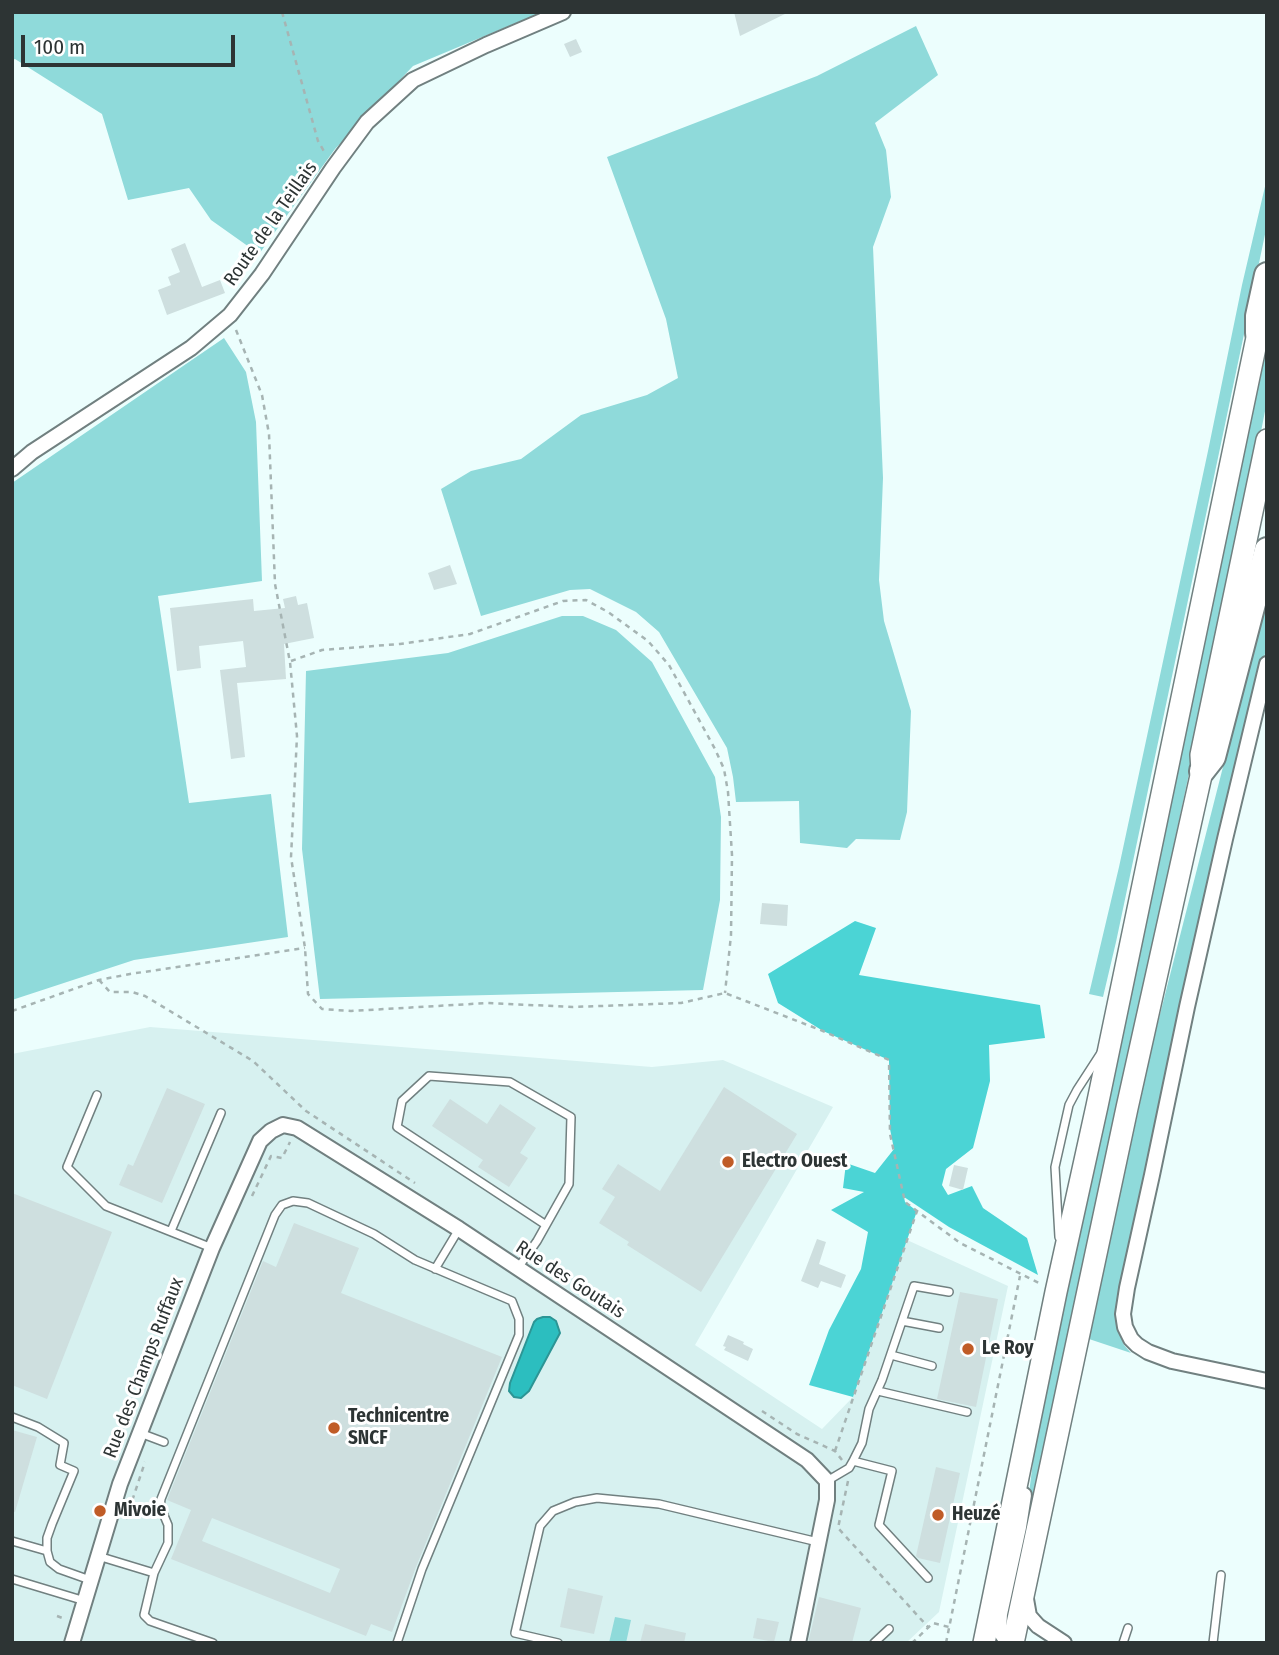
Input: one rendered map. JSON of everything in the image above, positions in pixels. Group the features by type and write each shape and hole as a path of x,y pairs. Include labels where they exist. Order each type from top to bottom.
{"highway":[{"path":"1263,323 1258,316 1267,275"},
{"path":"1202,771 1213,757 1267,550"}],"main road":[{"path":"984,1643 1263,323"},
{"path":"1010,1643 1025,1586 1202,771 1201,755 1267,440"}],"street":[{"name":"Route de la Teillais","path":"12,469 32,452 191,348 230,316 368,122 413,80 563,12"},
{"path":"1267,664 1224,839 1123,1314 1131,1339 1148,1352 1172,1361 1267,1381"},
{"name":"Rue des Goutais","path":"290,1126 459,1229 807,1460 827,1481"},
{"name":"Rue des Champs Ruffaux","path":"72,1643 120,1484 146,1435 212,1248 260,1141 271,1131 290,1126"},
{"path":"1010,1643 999,1630 1000,1614 1023,1505 1031,1417"},
{"path":"798,1643 827,1500 827,1481"},
{"path":"1025,1586 1029,1616 1038,1626 1064,1643"}],"lane":[{"path":"518,1269 546,1225 569,1184 571,1117 510,1082 429,1076 402,1101 397,1127 546,1225"},
{"path":"97,1095 67,1167 106,1206 212,1248"},
{"path":"171,1231 221,1113"},
{"path":"213,1643 150,1620 144,1615 154,1573 168,1543 168,1525 160,1506 161,1499 275,1215 282,1205 293,1201 308,1203 374,1234 415,1260 512,1301 519,1319 519,1335 422,1569 397,1643"},
{"path":"435,1269 459,1229"},
{"path":"827,1481 851,1465 862,1443 869,1409 878,1391 914,1286 949,1292"},
{"path":"902,1321 939,1328"},
{"path":"891,1355 932,1366"},
{"path":"878,1391 967,1412"},
{"path":"12,1417 38,1427 64,1443 60,1465 74,1471 47,1538 47,1551 50,1562 59,1569 91,1580"},
{"path":"146,1435 164,1442"},
{"path":"851,1465 892,1471 879,1525 928,1578"},
{"path":"558,1643 515,1633 540,1526 553,1511 575,1502 597,1498 659,1504 818,1542"},
{"path":"12,1541 47,1551"},
{"path":"99,1556 154,1573"},
{"path":"1213,1643 1221,1575"},
{"path":"12,1579 85,1601"},
{"path":"1123,1643 1129,1628"},
{"path":"874,1643 889,1629"}],"path":[{"path":"282,12 318,141 333,168"},
{"path":"230,316 262,395 268,434 275,584 290,662 297,736 291,857 305,948 308,995 322,1009 351,1011 488,1003 573,1007 681,1003 724,993 823,1031 890,1060 890,1135 905,1202 960,1243 1021,1274 1058,1284"},
{"path":"290,662 322,650 400,644 470,634 563,601 586,600 608,612 648,641 668,665 715,749 724,769 729,792 732,855 731,935 724,993"},
{"path":"12,1011 99,981 130,974 305,948"},
{"path":"99,981 110,992 132,992 145,996 253,1061 306,1111 422,1188"},
{"path":"250,1200 271,1156 282,1158 290,1126 306,1111"},
{"path":"835,1451 917,1211"},
{"path":"946,1643 1021,1274"},
{"path":"124,1523 146,1435"},
{"path":"912,1643 933,1623 949,1627"}],"shaded area":[{"path":"12,12 542,12 413,66 335,149 259,254 211,220 189,188 128,200 102,114 15,59 12,60"},
{"path":"916,26 938,75 875,123 886,150 891,197 873,247 883,478 879,580 884,621 911,711 907,812 900,840 856,839 847,848 800,843 799,801 736,802 727,748 659,632 636,612 590,589 570,590 481,616 441,489 471,471 521,459 581,415 647,395 678,378 666,319 607,157 817,76"},
{"path":"1267,178 1267,225 1103,997 1089,994 1119,867"},
{"path":"224,338 246,372 256,422 262,581 158,596 189,803 271,794 288,937 134,960 12,1000 12,483"},
{"path":"1267,353 1267,401 1255,462 1018,1580 1038,1422 1262,363"},
{"path":"1267,594 1267,645 1201,922 1117,1298 1117,1327 1124,1345 1131,1353 1089,1339 1154,1038"},
{"path":"562,616 583,616 616,630 652,662 715,777 721,817 720,900 703,990 320,999 302,849 306,671 448,653"},
{"path":"855,921 876,928 859,975 1040,1005 1045,1038 989,1045 990,1081 973,1148 946,1169 942,1185 948,1195 972,1186 983,1208 1027,1238 1038,1275 949,1227 904,1197 905,1202 917,1211 853,1397 809,1385 829,1330 861,1269 868,1232 831,1210 864,1192 843,1188 846,1163 875,1173 894,1149 890,1129 889,1060 823,1031 778,1003 768,974"},
{"path":"150,1027 652,1067 723,1060 833,1107 695,1345 822,1429 853,1397 907,1240 1008,1286 939,1612 906,1643 12,1643 12,1054"},
{"path":"543,1317 556,1321 560,1333 529,1391 521,1398 514,1397 509,1391 510,1383 534,1322"},
{"path":"615,1617 631,1620 626,1643 609,1643"}],"building":[{"path":"734,12 789,12 740,36"},
{"path":"576,39 582,52 570,57 564,44"},
{"path":"185,243 202,287 220,280 225,293 167,315 158,290 171,285 168,277 180,272 171,249"},
{"path":"450,565 457,584 434,590 428,573"},
{"path":"296,596 298,605 307,603 314,638 284,644 286,679 237,683 245,757 231,759 220,670 246,667 243,641 199,646 201,668 177,671 170,608 253,599 254,611 285,608 283,599"},
{"path":"762,903 788,905 787,926 760,924"},
{"name":"Electro Ouest","path":"724,1087 797,1134 701,1292 627,1245 629,1242 599,1223 615,1197 602,1189 618,1164 660,1191"},
{"path":"167,1088 205,1104 162,1203 119,1185 128,1164 133,1166"},
{"path":"450,1099 487,1124 500,1104 536,1128 520,1153 528,1158 509,1187 478,1167 483,1160 432,1126"},
{"path":"954,1165 968,1168 963,1190 949,1186"},
{"path":"12,1193 112,1232 47,1399 12,1385"},
{"name":"Technicentre SNCF","path":"294,1223 359,1248 341,1293 502,1357 392,1632 371,1624 366,1636 171,1559 191,1510 167,1500 263,1261 276,1267","holes":["212,1518 340,1569 330,1593 202,1541"]},
{"path":"817,1239 826,1242 819,1264 846,1275 841,1288 821,1281 818,1288 801,1281"},
{"name":"Le Roy","path":"960,1292 998,1299 976,1407 937,1399"},
{"path":"728,1335 753,1349 748,1361 724,1350"},
{"path":"12,1430 37,1437 15,1512 12,1511"},
{"name":"Heuzé","path":"936,1467 960,1473 940,1563 916,1556"},
{"path":"568,1588 603,1596 594,1634 560,1627"},
{"path":"819,1597 861,1608 852,1643 808,1643"},
{"path":"757,1618 779,1622 774,1642 753,1638"},
{"path":"645,1624 686,1633 684,1643 640,1643"}],"place":[{"name":"Electro Ouest","path":"728,1162"},
{"name":"Le Roy","path":"968,1349"},
{"name":"Technicentre SNCF","path":"334,1428"},
{"name":"Mivoie","path":"100,1511"},
{"name":"Heuzé","path":"938,1515"}]}
